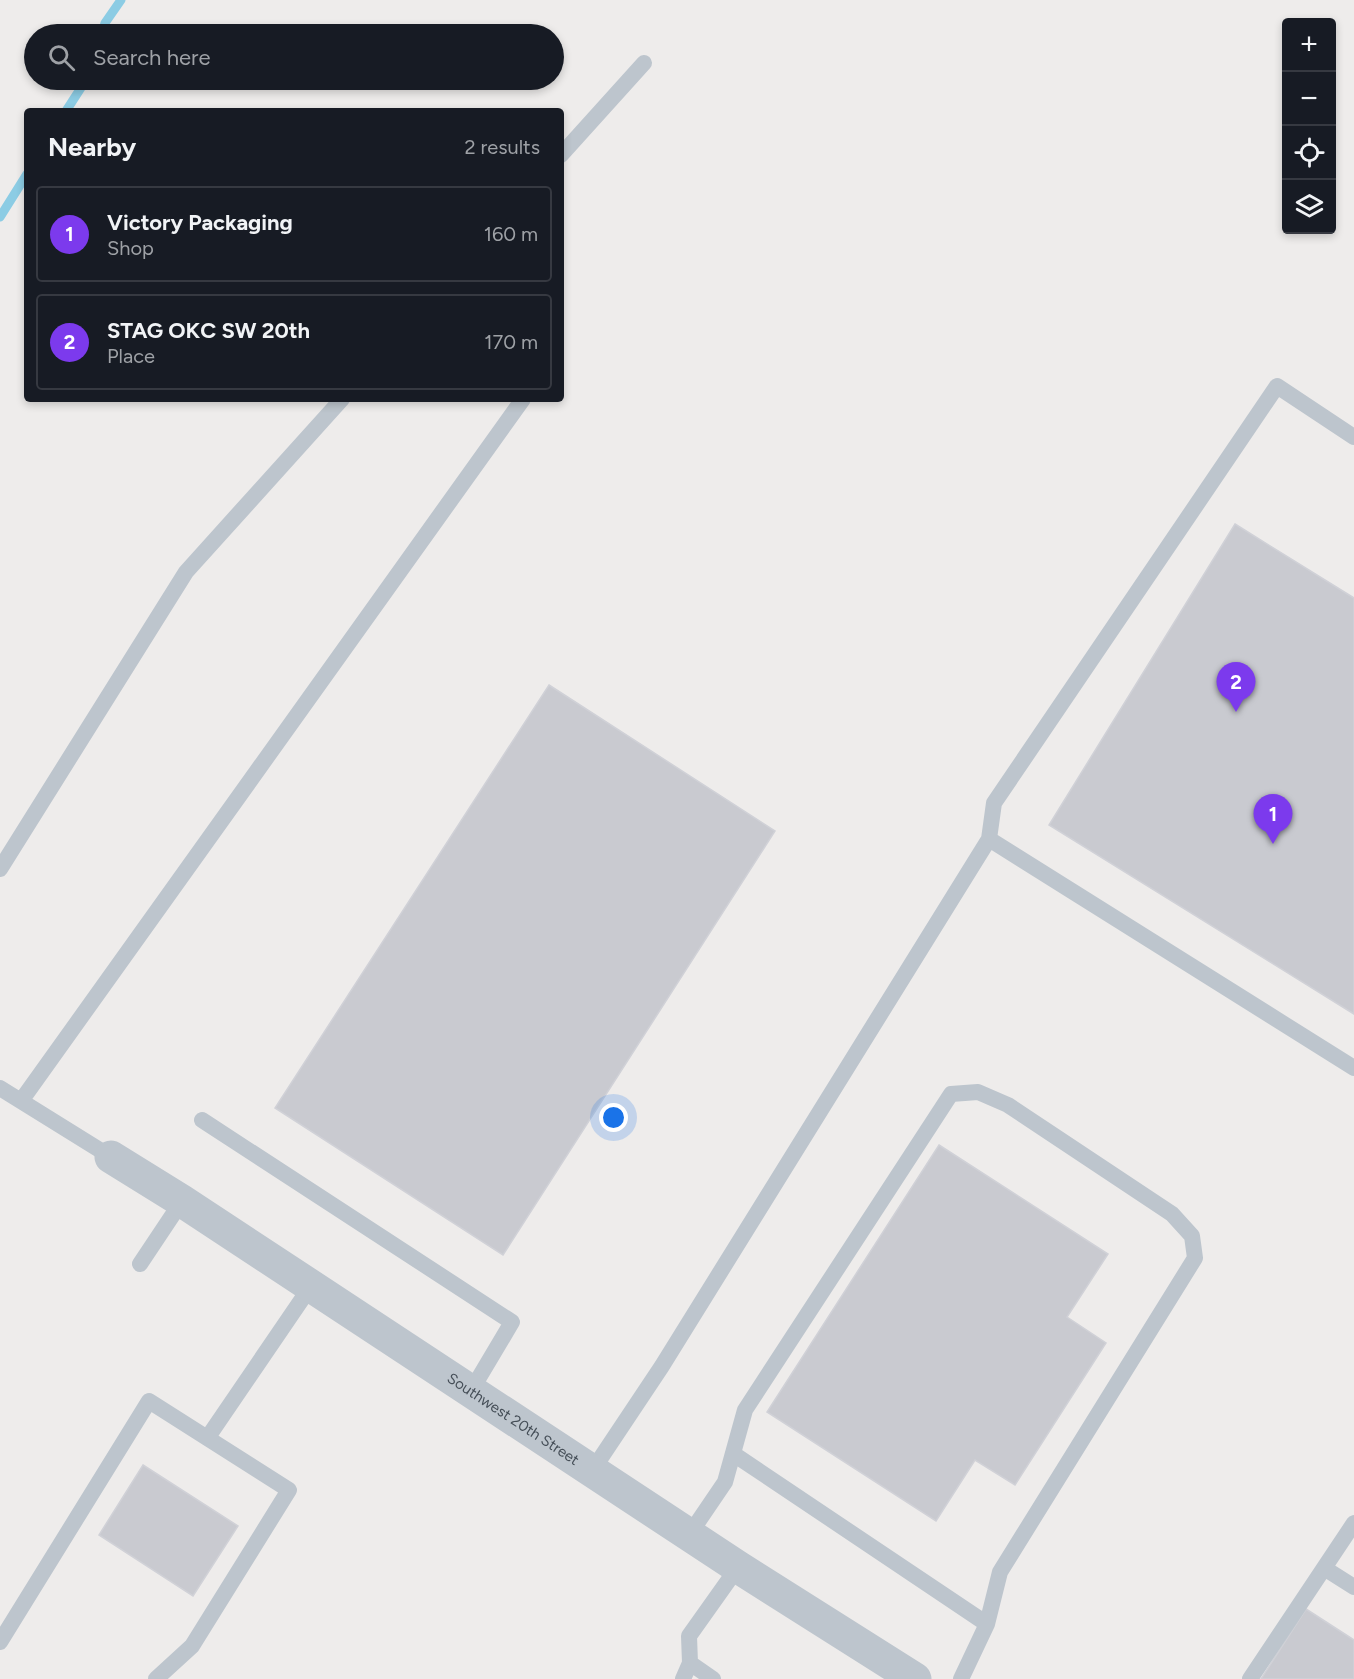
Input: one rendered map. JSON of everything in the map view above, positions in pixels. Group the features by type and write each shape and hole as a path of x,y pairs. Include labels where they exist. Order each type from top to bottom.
{"street":[{"name":"Southwest 20th Street","path":"111,1157 182,1201 738,1567 915,1679"}],"lane":[{"path":"564,152 644,63"},
{"path":"592,1471 668,1357 989,838 994,803 1276,386 1354,437"},
{"path":"0,869 186,572 339,402"},
{"path":"21,1101 522,402"},
{"path":"989,838 1354,1068"},
{"path":"0,1088 111,1157"},
{"path":"689,1535 725,1482 735,1455 745,1410 951,1095 978,1092 1008,1105 1163,1207 1192,1236 1195,1258 1000,1572 987,1624 961,1679"},
{"path":"202,1120 512,1322 471,1391"},
{"path":"140,1264 182,1201"},
{"path":"208,1437 311,1286"},
{"path":"0,1642 149,1401 289,1490 192,1646 156,1679"},
{"path":"735,1455 987,1624"},
{"path":"1250,1679 1354,1523"},
{"path":"713,1679 687,1671 689,1636 738,1567"},
{"path":"1324,1568 1354,1587"}],"building":[{"path":"1235,524 1354,598 1354,1014 1049,825"},
{"path":"549,685 775,831 503,1255 275,1108"},
{"path":"939,1145 1108,1254 1067,1317 1106,1343 1015,1485 975,1460 936,1521 767,1412"},
{"path":"143,1465 238,1526 193,1596 99,1535"},
{"path":"1306,1609 1354,1640 1354,1679 1261,1679"}],"waterway":[{"path":"105,24 121,0"},
{"path":"68,108 80,90"},
{"path":"0,217 24,179"}],"place":[{"name":"STAG OKC SW 20th","path":"1236,712"},
{"name":"Victory Packaging","path":"1273,844"}]}
